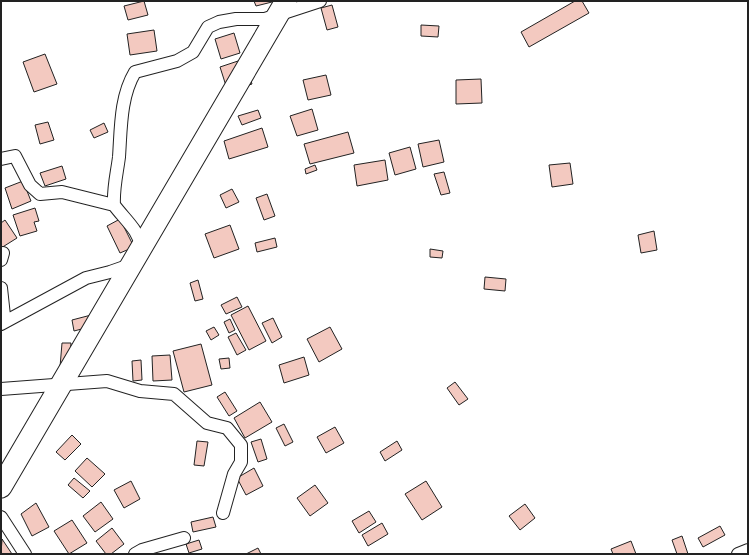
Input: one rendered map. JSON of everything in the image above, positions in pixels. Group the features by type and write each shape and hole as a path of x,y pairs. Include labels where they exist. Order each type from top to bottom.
{"highway":[{"path":"1,487 286,1"}],"street":[{"path":"114,205 113,187 121,126 129,83 135,72 177,61 193,52 208,27 219,22 265,19 320,1"},
{"path":"1,159 15,156 30,185 40,194 62,192 114,205 129,222 140,238 142,251 131,264 110,272 86,278 1,324"},
{"path":"1,288 4,316 1,321"},
{"path":"1,388 107,381 140,391 174,394 207,423 227,428 241,445 241,462 234,474 223,513"},
{"path":"1,517 7,537 25,554"},
{"path":"135,554 142,550 184,538"},
{"path":"738,554 748,550"}],"building":[{"path":"144,1 148,15 128,20 124,6"},
{"path":"254,1 272,1 272,2 256,6"},
{"path":"575,1 582,1 589,13 529,47 521,32"},
{"path":"332,5 338,27 327,30 321,8"},
{"path":"421,25 439,26 438,37 421,36"},
{"path":"154,30 157,51 130,55 127,34"},
{"path":"234,33 240,53 221,59 215,39"},
{"path":"45,54 57,84 34,92 23,62"},
{"path":"244,59 252,84 228,92 220,67"},
{"path":"326,75 331,95 308,100 303,80"},
{"path":"481,79 482,103 456,104 456,80"},
{"path":"312,109 318,130 297,136 290,116"},
{"path":"258,110 261,118 242,125 238,116"},
{"path":"48,122 54,140 40,144 35,125"},
{"path":"104,123 108,132 94,138 90,130"},
{"path":"262,128 268,147 229,159 224,141"},
{"path":"348,132 354,153 310,164 304,144"},
{"path":"439,140 444,162 423,167 418,144"},
{"path":"410,147 416,169 395,175 389,153"},
{"path":"385,160 388,180 357,186 354,165"},
{"path":"570,163 573,184 552,187 549,165"},
{"path":"315,165 317,170 306,174 305,169"},
{"path":"62,166 66,179 45,186 40,173"},
{"path":"444,172 450,193 441,195 434,174"},
{"path":"23,181 31,201 12,209 5,188"},
{"path":"232,189 239,202 226,208 220,195"},
{"path":"267,194 275,216 264,220 256,198"},
{"path":"35,208 39,221 34,222 37,231 20,236 13,215"},
{"path":"120,219 134,247 120,253 107,226"},
{"path":"5,220 17,238 1,248 1,223"},
{"path":"230,225 239,249 214,258 205,234"},
{"path":"654,231 657,250 641,253 638,235"},
{"path":"275,238 277,247 257,252 255,243"},
{"path":"430,249 443,251 442,258 430,257"},
{"path":"485,277 506,279 505,291 484,289"},
{"path":"198,280 203,299 195,301 190,283"},
{"path":"237,297 242,307 226,314 221,305"},
{"path":"248,306 266,341 249,350 231,315"},
{"path":"95,314 97,325 74,331 72,320"},
{"path":"273,318 282,337 272,343 262,323"},
{"path":"230,319 235,330 229,333 224,322"},
{"path":"214,327 219,335 211,340 206,331"},
{"path":"330,327 342,349 319,362 307,339"},
{"path":"236,333 246,350 237,355 228,337"},
{"path":"62,343 71,343 69,368 60,367"},
{"path":"201,344 212,385 184,392 173,351"},
{"path":"170,355 172,380 153,381 152,356"},
{"path":"304,357 309,375 284,383 279,365"},
{"path":"229,358 230,368 221,369 219,359"},
{"path":"141,360 142,380 133,381 132,361"},
{"path":"455,382 468,399 459,405 447,388"},
{"path":"225,392 237,411 229,416 217,397"},
{"path":"260,402 272,422 245,438 234,418"},
{"path":"284,424 293,442 285,446 276,428"},
{"path":"335,427 344,443 326,453 317,437"},
{"path":"72,435 81,444 65,460 56,452"},
{"path":"261,439 267,459 258,462 251,442"},
{"path":"197,441 208,442 204,466 194,465"},
{"path":"397,441 402,450 385,461 380,452"},
{"path":"87,458 105,474 92,487 75,471"},
{"path":"254,468 263,486 246,495 237,478"},
{"path":"74,478 90,491 83,498 68,485"},
{"path":"131,481 140,499 124,508 114,490"},
{"path":"426,481 442,507 422,520 405,494"},
{"path":"315,485 328,503 310,516 297,498"},
{"path":"101,502 113,519 95,532 83,516"},
{"path":"36,503 49,527 32,536 21,514"},
{"path":"525,504 535,518 520,530 509,516"},
{"path":"369,511 376,522 359,533 352,521"},
{"path":"213,517 216,527 193,532 191,522"},
{"path":"72,520 87,543 69,554 54,531"},
{"path":"382,523 388,534 368,546 362,535"},
{"path":"720,526 725,535 703,547 698,538"},
{"path":"112,528 124,544 111,554 106,554 96,541"},
{"path":"682,536 688,554 677,554 672,540"},
{"path":"2,539 12,554 1,554"},
{"path":"199,540 202,549 189,553 186,544"},
{"path":"631,541 636,554 613,554 611,549"},
{"path":"258,548 261,554 246,554"}]}
